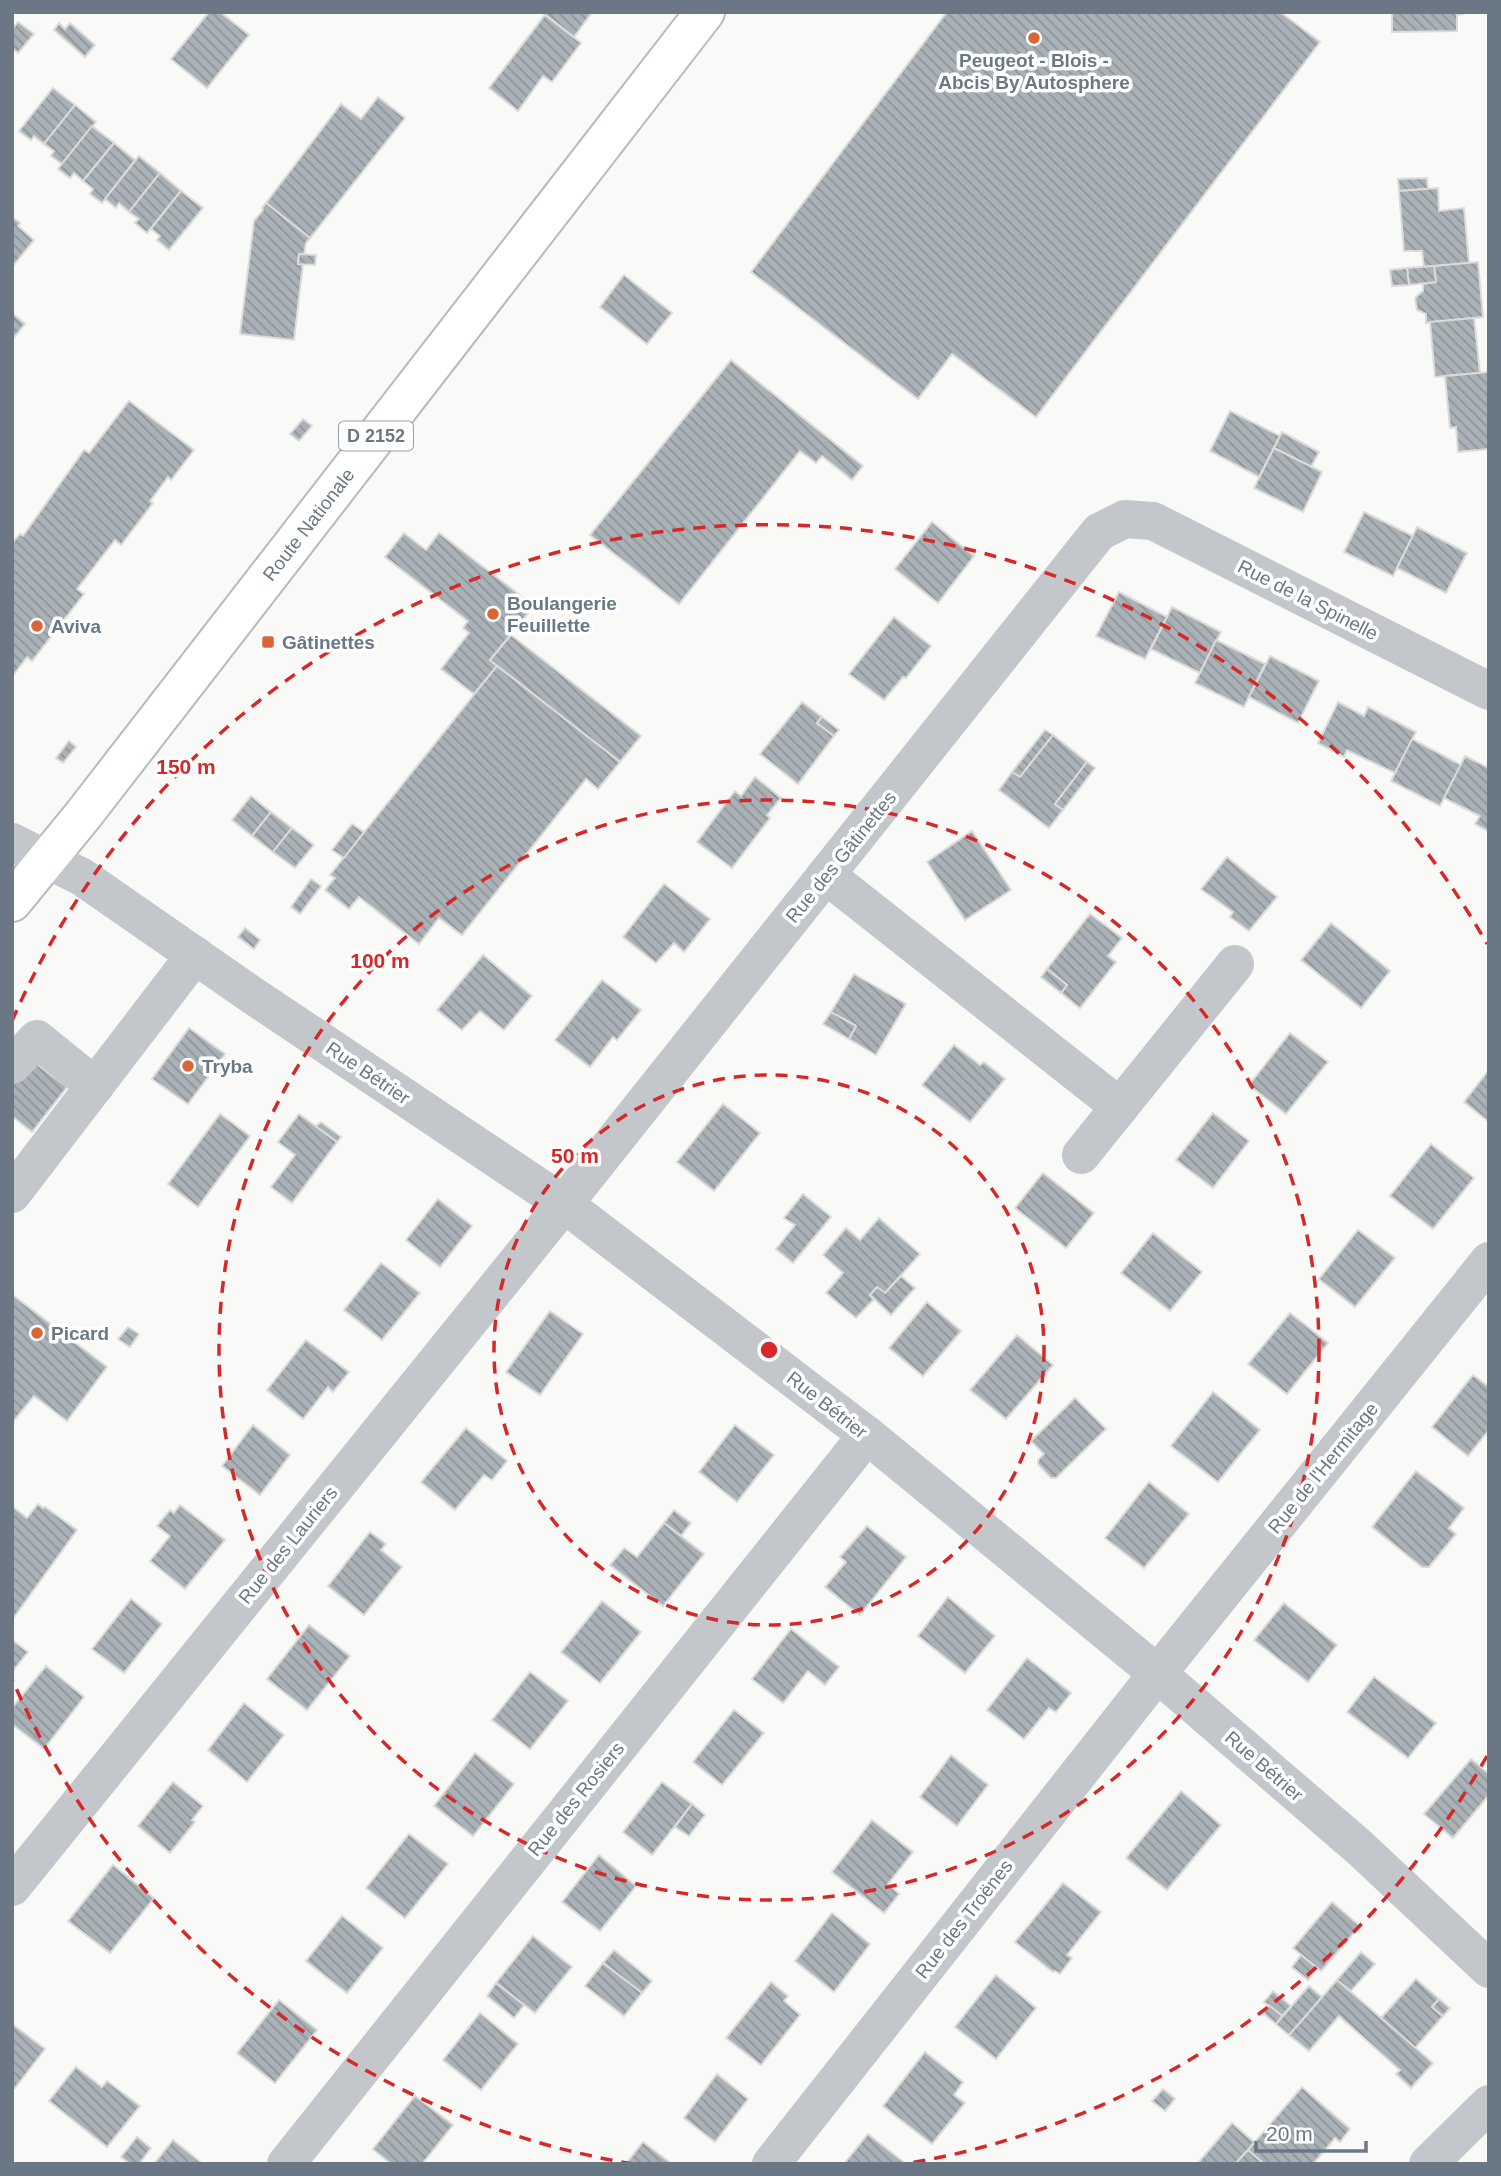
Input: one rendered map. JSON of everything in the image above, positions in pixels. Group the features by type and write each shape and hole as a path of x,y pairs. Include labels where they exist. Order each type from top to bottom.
{"main road":[{"name":"Route Nationale","path":"12,902 85,814 705,12"}],"street":[{"name":"Rue de la Spinelle","path":"1125,519 1153,521 1489,691"},
{"name":"Rue des Gâtinettes","path":"564,1204 1099,532 1125,519"},
{"name":"Rue Bétrier","path":"12,842 82,877 564,1204 867,1435 1158,1674 1360,1848 1489,1969"},
{"path":"826,875 1120,1107"},
{"path":"12,1194 195,955"},
{"path":"1081,1154 1235,964"},
{"path":"12,1065 37,1039 95,1086"},
{"name":"Rue des Lauriers","path":"12,1887 564,1204"},
{"name":"Rue de l'Hermitage","path":"1158,1674 1489,1261"},
{"name":"Rue des Rosiers","path":"286,2164 867,1435"},
{"name":"Rue des Troënes","path":"771,2164 1158,1674"},
{"path":"1428,2164 1489,2104"}],"building":[{"path":"209,12 220,12 249,35 207,88 171,59"},
{"path":"542,12 592,12 574,37"},
{"path":"947,12 1280,12 1320,42 1036,417 952,354 918,399 751,272"},
{"path":"1392,12 1464,14 1457,15 1457,31 1392,32"},
{"path":"545,15 581,43 552,82 543,76 518,111 489,88"},
{"path":"18,22 34,34 18,53 12,48 12,29"},
{"path":"59,23 65,29 70,23 95,45 85,57 54,30"},
{"path":"53,88 75,105 44,144 34,136 31,140 19,131"},
{"path":"378,97 405,118 310,238 266,203 341,104 361,119"},
{"path":"75,105 96,122 62,164 51,156 54,151 44,144"},
{"path":"92,126 114,143 83,181 74,173 70,178 58,169"},
{"path":"114,143 135,160 102,203 90,194 93,189 83,181"},
{"path":"139,156 160,173 129,212 119,203 116,208 105,199"},
{"path":"160,173 181,191 147,233 135,223 139,219 129,212"},
{"path":"1427,178 1428,189 1399,191 1398,179"},
{"path":"1438,188 1439,211 1464,208 1469,263 1424,267 1422,251 1404,251 1399,191"},
{"path":"181,191 203,208 169,250 157,240 160,236 151,229"},
{"path":"266,203 310,238 304,254 299,254 298,264 303,264 294,340 240,334 254,221"},
{"path":"12,217 34,240 12,267"},
{"path":"299,254 316,255 315,265 298,264"},
{"path":"1478,262 1483,317 1426,323 1426,314 1417,310 1415,298 1423,291 1423,284 1436,282 1434,266"},
{"path":"1434,266 1436,282 1409,285 1407,268"},
{"path":"1407,268 1409,285 1392,286 1390,270"},
{"path":"624,275 672,313 647,344 600,307"},
{"path":"12,313 25,324 12,340"},
{"path":"1474,318 1480,373 1435,377 1430,322"},
{"path":"731,360 863,466 852,480 822,456 816,463 800,451 679,604 590,535"},
{"path":"1489,372 1489,449 1458,452 1456,427 1450,428 1445,376"},
{"path":"129,401 194,450 171,480 168,477 150,501 153,503 121,545 115,540 77,589 84,594 32,661 27,657 12,677 12,543 20,534 23,536 84,450 89,453"},
{"path":"1230,411 1280,436 1259,477 1210,451"},
{"path":"303,419 312,426 299,441 290,434"},
{"path":"1282,432 1319,452 1311,467 1274,448"},
{"path":"1274,448 1322,472 1303,512 1254,488"},
{"path":"1364,512 1413,536 1393,576 1344,552"},
{"path":"932,522 974,556 938,603 895,569"},
{"path":"1417,527 1467,553 1446,593 1397,568"},
{"name":"Boulangerie Feuillette","path":"404,533 426,550 439,533 534,606 490,660 497,666 474,694 441,669 469,633 463,628 468,621 385,557"},
{"path":"1119,592 1167,617 1145,659 1096,636"},
{"path":"1172,607 1221,632 1200,673 1151,649"},
{"path":"894,617 931,646 906,678 903,677 884,700 849,674"},
{"path":"511,635 641,736 620,762 490,660"},
{"path":"1216,640 1265,664 1244,707 1195,683"},
{"path":"1270,656 1319,681 1298,723 1249,697"},
{"path":"497,666 620,762 598,789 586,779 462,935 439,918 419,944 359,897 349,909 325,890 335,878 330,875"},
{"path":"802,702 822,717 817,723 834,736 798,784 760,754"},
{"path":"1338,702 1364,716 1368,707 1416,732 1395,773 1347,750 1344,757 1318,743"},
{"path":"822,717 839,730 834,736 817,723"},
{"path":"1045,730 1053,735 1020,777 1012,772"},
{"path":"1053,735 1087,762 1055,804 1063,810 1049,828 999,790 1012,772 1020,777"},
{"path":"1412,739 1461,765 1440,806 1391,781"},
{"path":"69,741 76,747 63,763 56,758"},
{"path":"1465,756 1489,768 1488,831 1475,824 1480,816 1444,798"},
{"path":"1087,762 1095,768 1063,810 1055,804"},
{"path":"755,777 781,798 767,815 770,818 732,868 697,842 735,791 741,796"},
{"path":"251,796 271,812 252,836 232,820"},
{"path":"271,812 292,828 273,852 252,836"},
{"path":"352,824 364,832 344,858 332,850"},
{"path":"292,828 314,845 295,868 273,852"},
{"path":"972,831 1011,890 965,920 927,862"},
{"path":"1227,857 1277,897 1249,931 1230,917 1233,912 1201,889"},
{"path":"311,879 321,886 300,914 291,907"},
{"path":"664,884 710,919 684,952 674,943 656,963 623,937"},
{"path":"1090,914 1122,938 1108,956 1116,962 1080,1008 1061,993 1067,985 1047,969"},
{"path":"1331,923 1390,971 1361,1008 1301,960"},
{"path":"245,928 260,940 254,949 238,937"},
{"path":"483,955 532,996 504,1030 480,1011 462,1030 437,1010"},
{"path":"1047,969 1067,985 1061,993 1041,977"},
{"path":"854,974 906,1004 876,1055 849,1039 856,1026 831,1012"},
{"path":"602,980 641,1010 617,1040 613,1037 590,1067 555,1040"},
{"path":"831,1012 856,1026 849,1039 823,1024"},
{"name":"Tryba","path":"189,1028 225,1054 188,1104 152,1079"},
{"path":"1290,1033 1328,1062 1286,1114 1249,1085"},
{"path":"954,1045 980,1065 984,1062 1005,1079 970,1122 922,1085"},
{"path":"34,1062 67,1087 32,1132 12,1116 12,1077"},
{"path":"1489,1070 1489,1122 1464,1102"},
{"path":"723,1104 760,1133 714,1191 677,1162"},
{"path":"1213,1113 1249,1141 1213,1188 1176,1160"},
{"path":"220,1114 250,1136 198,1207 168,1184"},
{"path":"299,1114 337,1142 292,1203 271,1187 295,1155 278,1142"},
{"path":"321,1122 341,1137 337,1142 316,1126"},
{"path":"1431,1144 1474,1178 1433,1229 1390,1196"},
{"path":"1043,1173 1094,1213 1066,1248 1015,1208"},
{"path":"803,1194 831,1217 793,1263 776,1249 795,1225 784,1218"},
{"path":"438,1199 472,1226 440,1267 406,1240"},
{"path":"879,1218 920,1254 885,1293 877,1287 870,1295 874,1299 856,1318 826,1293 843,1273 823,1255 846,1228 860,1240"},
{"path":"1358,1230 1395,1258 1355,1307 1319,1279"},
{"path":"1153,1233 1202,1272 1170,1311 1121,1273"},
{"path":"381,1263 420,1293 382,1340 344,1310"},
{"path":"901,1276 915,1288 891,1315 870,1295 877,1287 885,1293"},
{"name":"Picard","path":"14,1296 107,1367 67,1421 34,1396 12,1423"},
{"path":"927,1302 961,1331 923,1376 889,1348"},
{"path":"550,1311 583,1334 540,1395 506,1372"},
{"path":"1290,1313 1328,1343 1287,1394 1248,1364"},
{"path":"128,1327 139,1334 130,1347 118,1339"},
{"path":"1017,1335 1053,1365 1006,1419 970,1390"},
{"path":"306,1340 349,1372 333,1392 328,1387 303,1419 267,1390"},
{"path":"1473,1375 1489,1387 1489,1430 1468,1456 1432,1427"},
{"path":"1213,1392 1260,1430 1218,1482 1171,1446"},
{"path":"1075,1398 1106,1429 1056,1478 1051,1478 1038,1464 1044,1454 1031,1441"},
{"path":"253,1425 290,1455 260,1495 222,1466"},
{"path":"735,1425 774,1455 737,1502 699,1472"},
{"path":"466,1428 507,1461 492,1480 484,1475 455,1510 421,1482"},
{"path":"1416,1471 1464,1508 1449,1528 1456,1534 1429,1567 1422,1567 1372,1527"},
{"path":"1149,1482 1189,1514 1144,1568 1105,1538"},
{"path":"38,1504 77,1530 12,1620 12,1506 27,1518"},
{"path":"180,1505 225,1540 185,1589 150,1561 170,1536 157,1526 170,1510 174,1513"},
{"path":"674,1510 691,1523 681,1536 664,1523"},
{"path":"664,1523 704,1554 663,1606 610,1565 624,1548 637,1557"},
{"path":"867,1526 906,1557 860,1615 825,1587 846,1562 840,1557"},
{"path":"370,1532 386,1544 381,1550 402,1567 364,1615 328,1586"},
{"path":"948,1597 995,1636 965,1673 918,1636"},
{"path":"131,1599 162,1624 124,1673 92,1649"},
{"path":"602,1601 641,1632 600,1683 561,1652"},
{"path":"1284,1603 1337,1645 1308,1682 1254,1640"},
{"path":"309,1625 350,1656 307,1710 267,1679"},
{"path":"791,1629 839,1667 825,1685 808,1671 783,1703 752,1679"},
{"path":"12,1640 28,1652 12,1672"},
{"path":"1027,1658 1071,1693 1056,1712 1049,1708 1024,1739 987,1710"},
{"path":"46,1666 84,1697 44,1749 12,1724 12,1708"},
{"path":"530,1672 568,1701 530,1749 492,1720"},
{"path":"1374,1677 1436,1723 1408,1758 1347,1712"},
{"path":"244,1703 284,1735 247,1782 208,1750"},
{"path":"734,1710 764,1733 722,1785 693,1762"},
{"path":"475,1753 514,1784 473,1836 434,1806"},
{"path":"951,1755 988,1785 957,1826 920,1797"},
{"path":"1471,1759 1489,1774 1489,1795 1453,1838 1424,1814"},
{"path":"173,1782 203,1806 192,1820 195,1822 170,1853 138,1826"},
{"path":"662,1782 692,1804 652,1855 623,1832"},
{"path":"1181,1791 1221,1825 1167,1890 1126,1858"},
{"path":"692,1804 705,1815 689,1836 675,1827"},
{"path":"872,1820 913,1852 888,1884 899,1894 884,1913 832,1872"},
{"path":"409,1834 448,1864 405,1918 366,1888"},
{"path":"599,1855 636,1886 600,1931 562,1902"},
{"path":"113,1865 154,1898 110,1953 68,1921"},
{"path":"1063,1883 1101,1912 1067,1955 1072,1958 1060,1974 1053,1972 1015,1942"},
{"path":"1332,1902 1360,1926 1321,1971 1293,1948"},
{"path":"832,1913 870,1944 834,1992 795,1961"},
{"path":"342,1916 383,1948 347,1993 306,1961"},
{"path":"533,1936 572,1967 535,2013 496,1983"},
{"path":"614,1950 652,1981 642,1993 603,1963"},
{"path":"1361,1952 1375,1964 1351,1991 1337,1980"},
{"path":"1301,1955 1317,1968 1308,1980 1292,1967"},
{"path":"603,1963 642,1993 624,2016 585,1986"},
{"path":"996,1975 1036,2008 996,2059 955,2027"},
{"path":"1416,1979 1439,1999 1432,2007 1443,2016 1415,2048 1381,2018"},
{"path":"1337,1980 1433,2063 1411,2088 1396,2074 1400,2070 1339,2016 1309,2051 1289,2035"},
{"path":"771,1982 788,1996 784,2001 800,2015 761,2065 726,2038"},
{"path":"496,1983 524,2005 514,2018 487,1996"},
{"path":"1309,1986 1322,1997 1289,2035 1276,2024"},
{"path":"1273,1991 1291,2006 1282,2016 1264,2002"},
{"path":"1439,1999 1450,2008 1443,2016 1432,2007"},
{"path":"279,2000 317,2030 275,2083 237,2053"},
{"path":"1269,2005 1282,2016 1276,2024 1263,2013"},
{"path":"480,2013 518,2044 481,2090 443,2060"},
{"path":"12,2024 45,2049 15,2088 12,2086"},
{"path":"925,2052 963,2082 954,2095 965,2103 932,2144 883,2106"},
{"path":"76,2067 102,2087 107,2081 140,2106 107,2147 49,2101"},
{"path":"717,2074 748,2099 715,2142 684,2118"},
{"path":"1302,2087 1350,2129 1340,2142 1335,2138 1313,2164 1264,2164 1248,2150"},
{"path":"1163,2089 1175,2099 1165,2111 1152,2101"},
{"path":"415,2096 453,2125 422,2164 391,2164 373,2149"},
{"path":"1232,2123 1254,2142 1248,2150 1235,2164 1197,2164"},
{"path":"868,2134 906,2164 844,2164"},
{"path":"137,2137 151,2148 139,2164 130,2164 121,2157"},
{"path":"173,2140 203,2164 154,2164"},
{"path":"643,2142 672,2164 626,2164"},
{"path":"1248,2150 1264,2164 1235,2164"}],"place":[{"name":"Peugeot - Blois - Abcis By Autosphere","path":"1034,38"},
{"name":"Boulangerie Feuillette","path":"493,614"},
{"name":"Aviva","path":"37,626"},
{"name":"Gâtinettes","path":"268,642"},
{"name":"Tryba","path":"188,1066"},
{"name":"Picard","path":"37,1333"}]}
